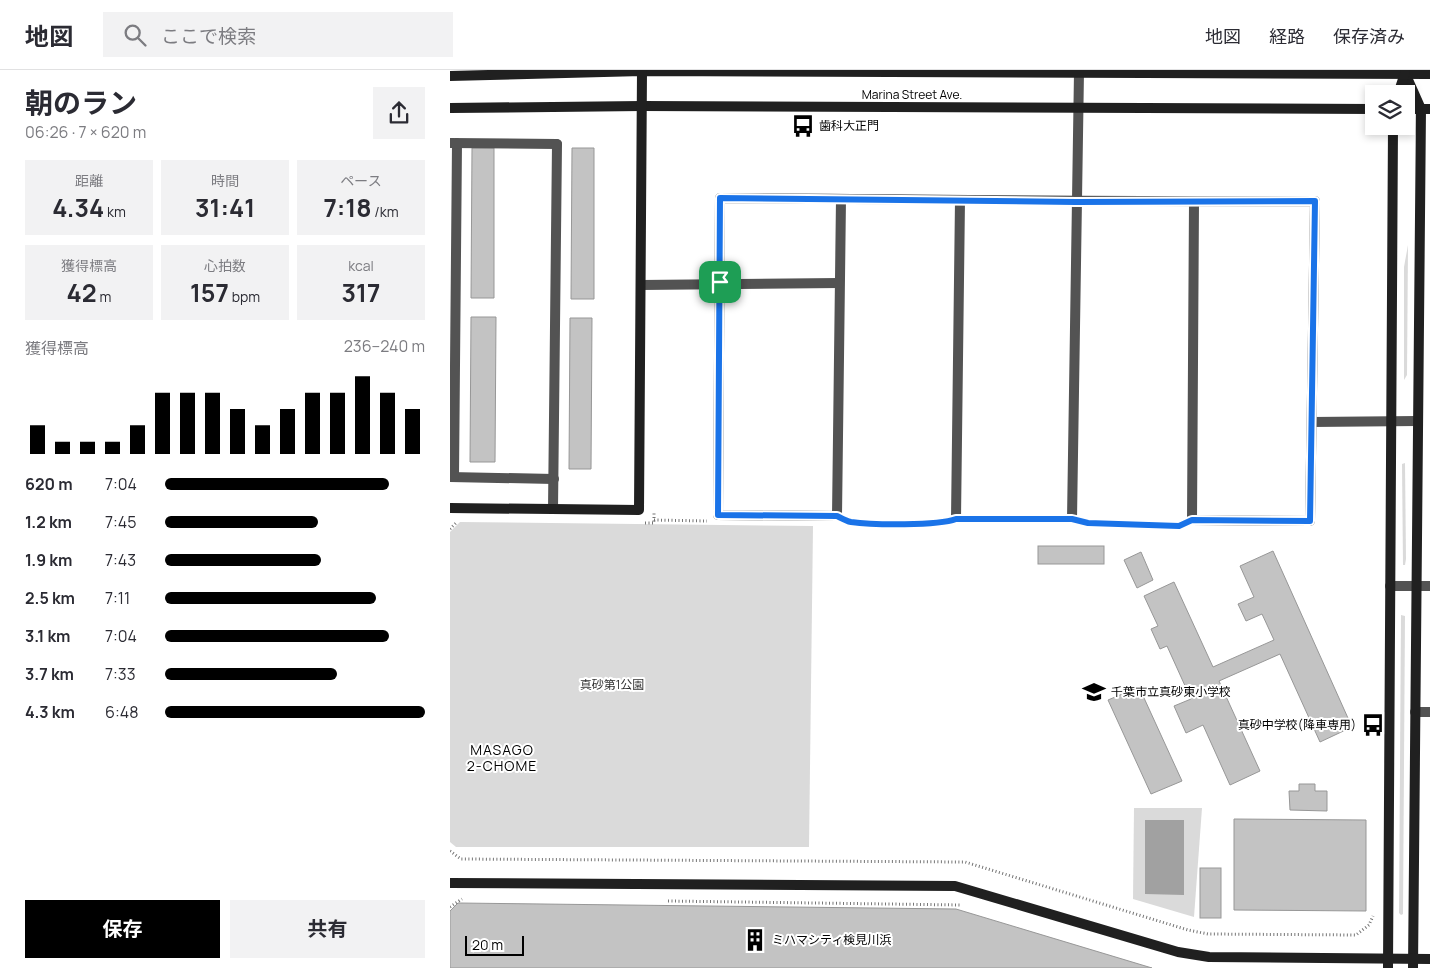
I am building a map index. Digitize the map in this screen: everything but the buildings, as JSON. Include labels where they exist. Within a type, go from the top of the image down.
[{"type":"street","name":"Marina Street Ave.","points":[[450,76],[642,71],[1430,74]]},
{"type":"street","points":[[450,508],[639,510],[642,71]]},
{"type":"street","points":[[960,200],[956,519],[1072,519],[1079,72]]},
{"type":"street","points":[[1401,85],[1405,73]]},
{"type":"street","points":[[1405,73],[1426,108]]},
{"type":"street","points":[[1413,963],[1418,421],[1426,108],[1430,102]]},
{"type":"street","name":"Marina Street Ave.","points":[[450,108],[642,106],[1365,109]]},
{"type":"street","points":[[1388,963],[1394,135]]},
{"type":"street","points":[[553,509],[554,479],[557,144],[454,143],[452,477],[554,479]]},
{"type":"street","points":[[841,199],[837,516],[718,515],[720,198],[841,199],[960,200],[1076,202],[1315,201],[1310,521],[1192,520],[1194,202]]},
{"type":"street","points":[[641,285],[720,282],[839,282]]},
{"type":"street","points":[[1312,422],[1418,421]]},
{"type":"street","points":[[1390,586],[1430,586]]},
{"type":"street","points":[[1415,712],[1430,712]]},
{"type":"street","points":[[450,883],[956,886],[1178,952],[1209,957],[1388,963],[1413,963],[1430,959]]},
{"type":"path","points":[[635,523],[654,523],[654,510]]},
{"type":"path","points":[[654,520],[707,521],[718,515]]},
{"type":"path","points":[[837,516],[849,522],[945,523],[956,519]]},
{"type":"path","points":[[1072,519],[1088,523],[1179,526],[1192,520]]},
{"type":"path","points":[[450,529],[460,521]]},
{"type":"path","points":[[450,851],[461,859],[966,862],[1188,930],[1208,934],[1356,935],[1369,925],[1374,914]]},
{"type":"path","points":[[450,907],[460,899],[466,899]]},
{"type":"path","points":[[663,901],[948,904],[966,906]]},
{"type":"green space","points":[[1408,245],[1407,375],[1404,380],[1404,267]]},
{"type":"green space","points":[[1405,463],[1406,559],[1405,565],[1403,565],[1402,464]]},
{"type":"green space","name":"真砂第1公園","points":[[460,522],[813,526],[809,847],[456,847],[450,842],[450,532]]},
{"type":"green space","points":[[1401,615],[1405,616],[1403,914],[1401,915],[1399,913]]},
{"type":"green space","points":[[1134,808],[1202,808],[1194,917],[1133,899]]},
{"type":"shaded area","points":[[1145,820],[1184,820],[1184,895],[1145,894]]},
{"type":"place","name":"歯科大正門","points":[[803,126]]},
{"type":"place","name":"千葉市立真砂東小学校","points":[[1094,692]]},
{"type":"place","name":"真砂中学校(降車専用)","points":[[1373,725]]},
{"type":"place","name":"ミハマシティ検見川浜","points":[[755,940]]},
{"type":"district","name":"MASAGO 2-CHOME","points":[[502,758]]},
{"type":"route","points":[[720,198],[1076,202],[1315,201],[1310,521],[1192,520],[1179,526],[1088,523],[1072,519],[956,519],[945,523],[849,522],[837,516],[718,515],[720,282],[720,198]]}]
